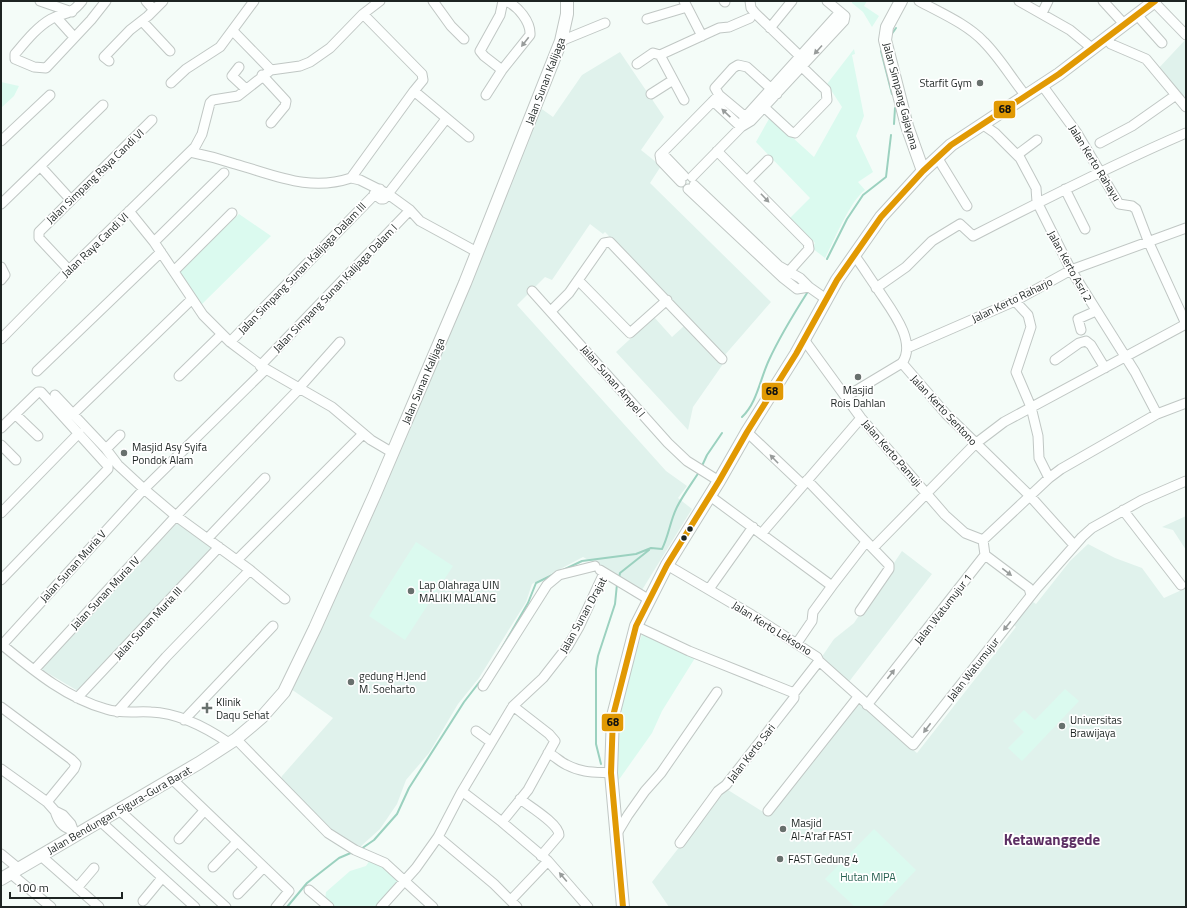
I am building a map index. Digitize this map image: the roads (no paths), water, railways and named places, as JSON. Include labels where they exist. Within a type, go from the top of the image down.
[{"type":"main road","name":"Jalan Sunan Kalijaga","points":[[232,741],[262,717],[284,692],[290,681],[393,453],[477,252],[561,41],[567,14],[567,1]]},
{"type":"main road","name":"Jalan Simpang Gajayana","points":[[901,1],[887,27],[885,40],[907,126],[923,171]]},
{"type":"main road","points":[[623,907],[608,772],[613,716],[619,685],[636,626],[648,599],[667,565],[710,496],[747,432],[805,341],[826,299],[854,255],[881,217],[937,157],[982,124],[1042,85],[1125,25],[1155,1]]},
{"type":"main road","name":"Jalan Bendungan Sigura-Gura Barat","points":[[10,874],[74,832],[100,821],[172,779],[232,741]]},
{"type":"street","points":[[40,1],[72,12]]},
{"type":"street","points":[[82,1],[72,12],[56,17],[44,24],[28,38],[15,54],[15,59],[34,67],[46,68],[91,20],[106,1]]},
{"type":"street","points":[[146,1],[154,10]]},
{"type":"street","points":[[109,61],[104,57],[130,30],[142,22],[163,1]]},
{"type":"street","points":[[171,83],[186,69],[220,47],[254,1]]},
{"type":"street","points":[[433,1],[464,39]]},
{"type":"street","points":[[441,1],[441,12]]},
{"type":"street","points":[[502,70],[480,51],[500,15],[503,1]]},
{"type":"street","points":[[486,95],[502,70],[530,35],[527,21],[515,7],[506,1]]},
{"type":"street","points":[[741,127],[716,98],[716,86],[733,68],[738,65],[747,68],[770,97],[791,132],[795,133],[825,103],[828,97],[826,90],[802,62],[751,8],[750,1]]},
{"type":"street","points":[[770,28],[792,1]]},
{"type":"street","points":[[688,182],[741,127],[751,121],[770,97],[802,62],[840,12],[827,1]]},
{"type":"street","points":[[919,1],[978,36],[1026,96]]},
{"type":"street","points":[[1019,1],[1070,30],[1093,48]]},
{"type":"street","points":[[1042,13],[1048,1]]},
{"type":"street","points":[[1103,1],[1125,25]]},
{"type":"street","points":[[1155,1],[1186,36]]},
{"type":"street","points":[[239,67],[232,76],[246,89],[271,70],[300,66],[310,62],[339,39],[377,2]]},
{"type":"street","points":[[646,19],[686,4],[702,36]]},
{"type":"street","points":[[352,178],[414,90],[423,80],[422,74],[364,14]]},
{"type":"street","points":[[1137,15],[1162,42]]},
{"type":"street","points":[[56,17],[74,37]]},
{"type":"street","points":[[637,64],[654,53],[660,55],[702,36],[750,18]]},
{"type":"street","points":[[142,22],[170,51]]},
{"type":"street","points":[[561,41],[605,23]]},
{"type":"street","points":[[233,31],[271,70]]},
{"type":"street","points":[[1106,38],[1111,44],[1146,59],[1186,107]]},
{"type":"street","points":[[660,55],[684,100]]},
{"type":"street","points":[[262,76],[286,101],[271,123]]},
{"type":"street","points":[[651,94],[672,80]]},
{"type":"street","name":"Jalan Kerto Rahayu","points":[[1042,85],[1071,123],[1119,204],[1135,208],[1149,243],[1186,324]]},
{"type":"street","name":"Jalan Raya Candi VI","points":[[1,339],[69,270],[190,152],[202,134],[210,103],[213,100],[233,98],[238,96],[246,89]]},
{"type":"street","points":[[414,90],[446,119],[469,137]]},
{"type":"street","points":[[1,141],[50,94]]},
{"type":"street","points":[[1100,143],[1132,126],[1176,96]]},
{"type":"street","points":[[716,98],[743,115],[748,114],[770,97]]},
{"type":"street","points":[[716,98],[662,153],[659,158],[688,182],[735,231],[779,266],[797,289],[809,288],[826,299]]},
{"type":"street","points":[[1,204],[103,105]]},
{"type":"street","points":[[741,127],[743,115]]},
{"type":"street","points":[[446,119],[388,194],[410,210],[420,222],[477,252]]},
{"type":"street","name":"Jalan Simpang Raya Candi VI","points":[[69,270],[39,238],[38,234],[40,230],[152,120]]},
{"type":"street","name":"Jalan Kerto Asri 2","points":[[982,124],[995,133],[1017,155],[1036,188],[1037,202],[1071,270],[1146,392],[1157,414]]},
{"type":"street","points":[[876,288],[906,267],[932,241],[960,224],[973,236],[1037,202],[1163,142],[1186,133]]},
{"type":"street","points":[[1017,155],[1037,140]]},
{"type":"street","points":[[717,151],[748,180],[808,243],[809,249],[786,275]]},
{"type":"street","points":[[190,152],[235,164],[274,177],[293,181],[326,184],[352,178],[360,180],[377,192]]},
{"type":"street","points":[[937,157],[967,206]]},
{"type":"street","points":[[748,180],[768,160]]},
{"type":"street","points":[[40,166],[71,200]]},
{"type":"street","points":[[154,242],[224,173]]},
{"type":"street","points":[[1065,189],[1086,229]]},
{"type":"street","name":"Jalan Simpang Sunan Kalijaga Dalam III","points":[[230,342],[377,192],[381,199],[384,199],[388,194]]},
{"type":"street","name":"Jalan Simpang Sunan Kalijaga Dalam I","points":[[144,489],[262,370],[410,210]]},
{"type":"street","points":[[129,211],[154,242],[158,255],[174,271],[203,315],[230,342],[262,370],[299,388],[332,407],[351,422],[362,435],[393,453]]},
{"type":"street","points":[[174,271],[232,213]]},
{"type":"street","name":"Jalan Kerto Raharjo","points":[[907,348],[1015,301],[1071,270],[1149,243],[1186,228]]},
{"type":"street","points":[[551,311],[569,293],[604,243],[610,242],[722,359]]},
{"type":"street","points":[[37,371],[158,255]]},
{"type":"street","points":[[847,396],[902,363],[905,358],[907,348],[905,337],[897,318],[854,255]]},
{"type":"street","points":[[1,267],[5,275],[1,280]]},
{"type":"street","points":[[578,280],[629,332],[632,332],[667,300]]},
{"type":"street","name":"Jalan Sunan Ampel I","points":[[532,291],[668,443],[700,469],[719,481]]},
{"type":"street","points":[[73,414],[192,300]]},
{"type":"street","points":[[1015,301],[1028,315],[1031,327],[1016,372],[1031,407],[1038,436],[1040,458],[1049,478]]},
{"type":"street","points":[[1081,330],[1078,319],[1096,311]]},
{"type":"street","points":[[797,643],[812,621],[813,612],[830,589],[869,545],[975,444],[1004,422],[1105,368],[1124,356],[1186,324]]},
{"type":"street","points":[[179,376],[222,334]]},
{"type":"street","name":"Jalan Kerto Pamuji","points":[[805,341],[847,396],[861,418],[951,522],[965,533],[983,540]]},
{"type":"street","points":[[1055,360],[1079,343],[1086,341],[1091,345],[1105,368]]},
{"type":"street","name":"Jalan Sunan Muria IV","points":[[34,670],[176,516],[299,388],[340,342]]},
{"type":"street","name":"Jalan Kerto Sentono","points":[[902,363],[946,414],[975,444],[1030,496],[1074,546]]},
{"type":"street","points":[[1,428],[40,391],[106,463],[108,469],[1,580]]},
{"type":"street","points":[[55,395],[106,449],[118,465],[144,489],[176,516],[237,560],[285,599]]},
{"type":"street","points":[[1032,591],[985,555],[983,540],[1049,478],[1076,459],[1157,414],[1186,403]]},
{"type":"street","points":[[15,414],[38,436]]},
{"type":"street","points":[[762,533],[861,418]]},
{"type":"street","points":[[747,432],[805,483],[890,567],[860,611]]},
{"type":"street","points":[[1,513],[79,433]]},
{"type":"street","points":[[106,449],[120,435]]},
{"type":"street","points":[[237,560],[362,435]]},
{"type":"street","points":[[1,445],[16,460]]},
{"type":"street","points":[[208,538],[266,478]]},
{"type":"street","name":"Jalan Watumujur","points":[[867,704],[912,745],[914,745],[1032,591],[1092,528],[1142,500],[1186,481]]},
{"type":"street","name":"Jalan Sunan Muria V","points":[[2,644],[144,489]]},
{"type":"street","points":[[710,496],[762,533],[830,589]]},
{"type":"street","points":[[1123,510],[1180,585]]},
{"type":"street","points":[[709,588],[753,527]]},
{"type":"street","name":"Jalan Sunan Muria III","points":[[77,698],[219,547]]},
{"type":"street","name":"Jalan Watumujur 1","points":[[867,704],[985,555]]},
{"type":"street","points":[[483,686],[547,585],[559,575],[594,565],[607,575]]},
{"type":"street","name":"Jalan Kerto Leksono","points":[[667,565],[709,588],[797,643],[817,657],[819,661],[867,704]]},
{"type":"street","points":[[117,712],[166,657],[250,570]]},
{"type":"street","name":"Jalan Sunan Drajat","points":[[381,907],[416,868],[438,837],[491,742],[514,706],[543,678],[568,646],[607,575],[630,590],[648,599]]},
{"type":"street","points":[[184,720],[273,626]]},
{"type":"street","points":[[636,626],[689,651],[794,693]]},
{"type":"street","points":[[2,644],[34,670],[77,698],[107,710],[117,712],[160,713],[184,720],[232,741],[328,833],[355,850],[386,863],[433,907]]},
{"type":"street","name":"Jalan Kerto Sari","points":[[680,843],[718,791],[726,786],[794,698],[794,693],[819,661]]},
{"type":"street","points":[[615,826],[632,809],[661,773],[717,692]]},
{"type":"street","points":[[768,811],[858,696]]},
{"type":"street","points":[[502,822],[532,782],[555,741],[514,706]]},
{"type":"street","points":[[1,707],[76,764],[74,770],[47,802]]},
{"type":"street","points":[[476,731],[491,742]]},
{"type":"street","points":[[548,753],[566,765],[580,770],[595,773],[608,772]]},
{"type":"street","points":[[1,769],[47,802],[55,811],[63,815],[74,832]]},
{"type":"street","points":[[172,779],[289,892],[276,907]]},
{"type":"street","points":[[462,792],[502,822],[544,858],[587,907]]},
{"type":"street","points":[[438,837],[514,904],[559,834],[559,831],[553,824],[520,799]]},
{"type":"street","points":[[119,810],[226,907]]},
{"type":"street","points":[[179,839],[204,811]]},
{"type":"street","points":[[100,821],[195,907]]},
{"type":"street","points":[[213,868],[237,842]]},
{"type":"street","points":[[1,854],[10,874],[51,907]]},
{"type":"street","points":[[40,855],[99,907]]},
{"type":"street","points":[[238,894],[264,867]]},
{"type":"street","points":[[77,888],[94,868]]},
{"type":"street","points":[[143,901],[162,878]]},
{"type":"street","points":[[309,890],[328,907]]},
{"type":"waterway","points":[[891,35],[896,28]]},
{"type":"waterway","points":[[881,51],[892,94]]},
{"type":"waterway","points":[[894,124],[895,108]]},
{"type":"waterway","points":[[827,259],[847,219],[863,195],[886,177],[891,135]]},
{"type":"waterway","points":[[742,417],[755,398],[766,367],[778,342],[807,293]]},
{"type":"waterway","points":[[701,468],[707,455],[722,433]]},
{"type":"waterway","points":[[563,570],[582,561],[636,554],[651,548],[662,549],[677,507],[699,472]]},
{"type":"waterway","points":[[619,578],[620,573],[649,550]]},
{"type":"waterway","points":[[499,653],[528,603],[536,583],[554,574]]},
{"type":"waterway","points":[[601,764],[596,744],[596,669],[598,656],[615,604],[617,584]]},
{"type":"waterway","points":[[361,849],[374,840],[397,814],[409,788],[464,702],[481,680]]},
{"type":"waterway","points":[[287,907],[307,883],[339,858],[353,852]]},
{"type":"place","name":"Starfit Gym","points":[[980,83]]},
{"type":"place","name":"Masjid Rois Dahlan","points":[[858,377]]},
{"type":"place","name":"Masjid Asy Syifa Pondok Alam","points":[[124,453]]},
{"type":"place","name":"Lap Olahraga UIN MALIKI MALANG","points":[[411,591]]},
{"type":"place","name":"gedung H.Jend M. Soeharto","points":[[351,682]]},
{"type":"place","name":"Klinik Daqu Sehat","points":[[207,708]]},
{"type":"place","name":"Universitas Brawijaya","points":[[1062,726]]},
{"type":"place","name":"Masjid Al-A'raf FAST","points":[[783,829]]},
{"type":"place","name":"FAST Gedung 4","points":[[780,859]]},
{"type":"district","name":"Ketawanggede","points":[[1052,839]]},
{"type":"park label","name":"Hutan MIPA","points":[[868,877]]}]
